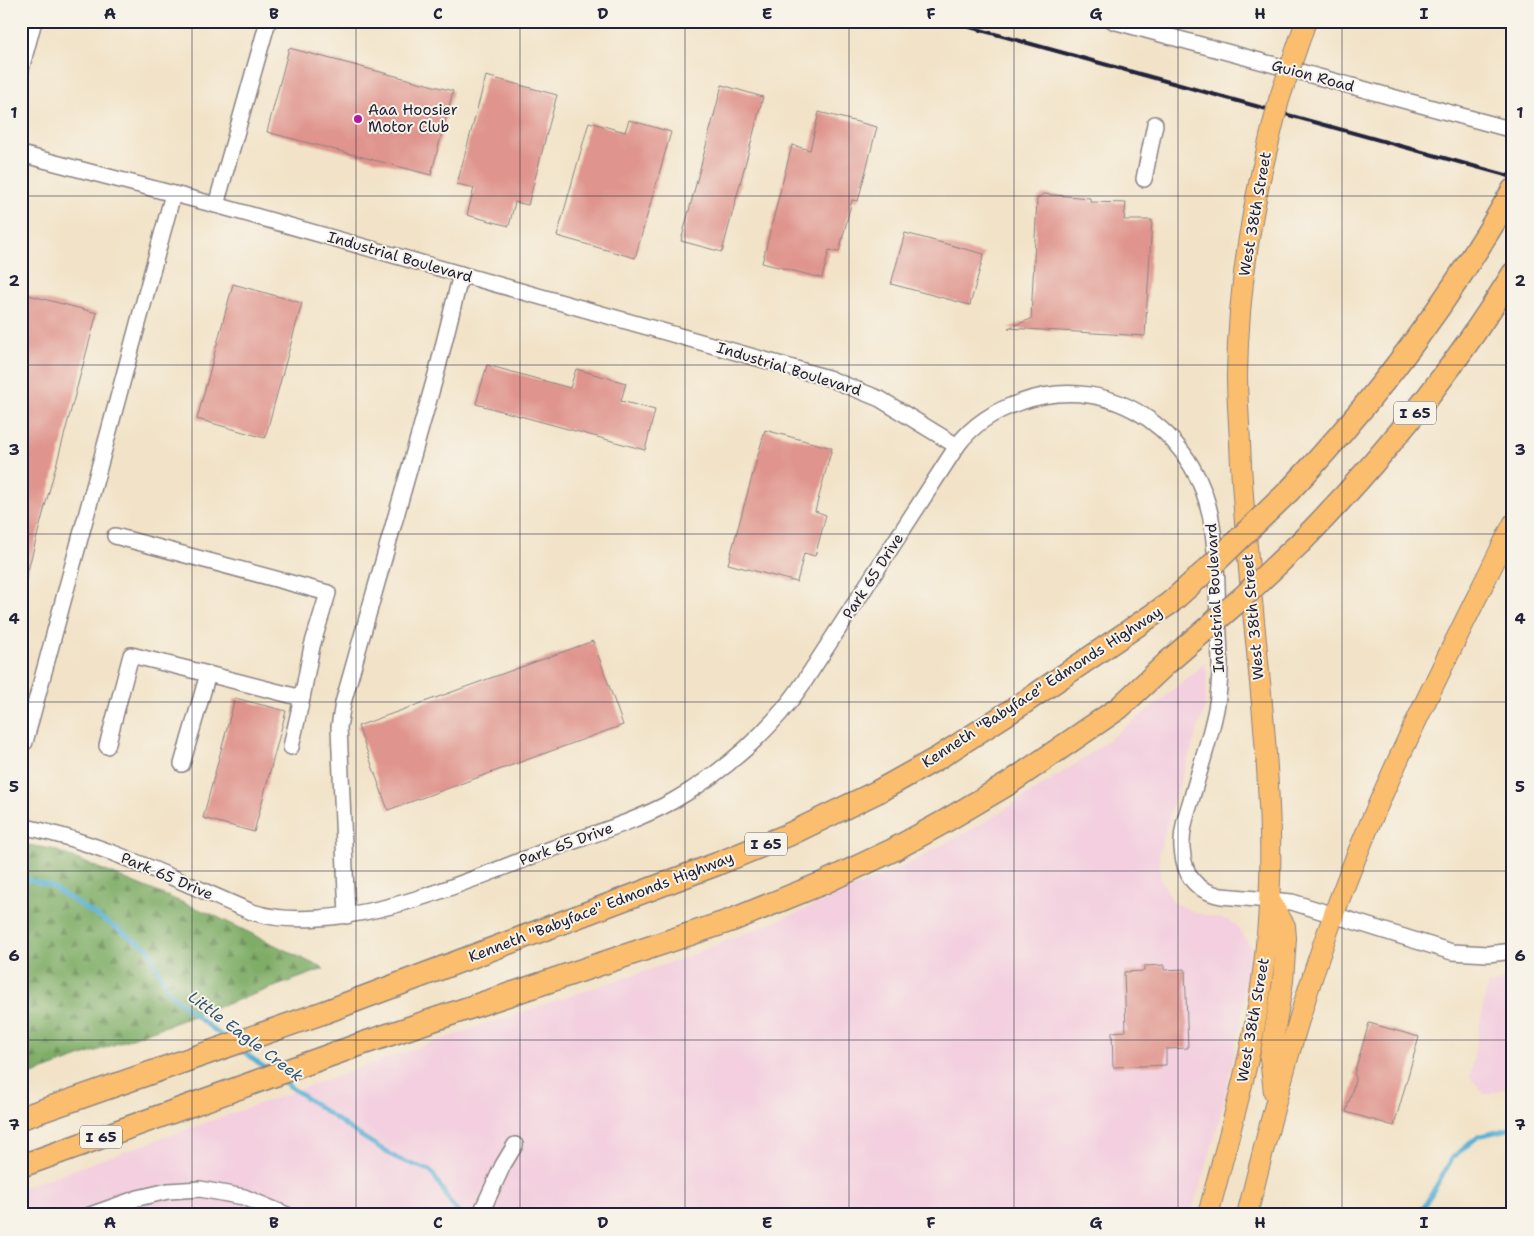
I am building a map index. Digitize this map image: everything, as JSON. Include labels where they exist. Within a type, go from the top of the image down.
[{"type":"highway","name":"Kenneth \"Babyface\" Edmonds Highway","points":[[21,1118],[325,1012],[717,864],[827,818],[938,758],[1025,702],[1170,603],[1289,492],[1337,440],[1426,327],[1487,234],[1513,190]]},
{"type":"highway","name":"I 65","points":[[21,1166],[364,1043],[732,920],[868,862],[942,824],[1038,765],[1119,708],[1168,662],[1243,598],[1302,541],[1353,486],[1418,410],[1513,274]]},
{"type":"main road","name":"West 38th Street","points":[[1208,1215],[1251,1045],[1262,981],[1269,899],[1270,834],[1266,756],[1242,493],[1237,378],[1238,335],[1251,219],[1284,86],[1306,21]]},
{"type":"main road","points":[[1247,1214],[1296,1030],[1333,915],[1372,818],[1422,709],[1513,524]]},
{"type":"main road","points":[[1269,899],[1285,926],[1286,938],[1283,981],[1270,1058],[1275,1104]]},
{"type":"street","points":[[21,69],[34,21]]},
{"type":"street","points":[[216,205],[268,21]]},
{"type":"street","name":"Guion Road","points":[[1113,21],[1149,26],[1513,130]]},
{"type":"street","points":[[1144,179],[1155,124]]},
{"type":"street","name":"Industrial Boulevard","points":[[21,154],[216,205],[842,382],[892,406],[957,446],[982,422],[1006,407],[1048,395],[1068,393],[1103,398],[1136,411],[1160,427],[1176,442],[1189,460],[1206,493],[1212,523],[1217,570],[1220,671],[1213,722],[1183,830],[1184,859],[1189,876],[1201,889],[1210,894],[1292,902],[1452,952],[1488,954],[1513,951]]},
{"type":"street","points":[[21,743],[25,742],[173,194]]},
{"type":"street","points":[[347,916],[339,727],[343,703],[437,371],[461,274]]},
{"type":"street","name":"Park 65 Drive","points":[[21,826],[90,844],[257,914],[293,920],[347,916],[384,909],[634,818],[673,801],[731,762],[777,717],[796,694],[957,446]]},
{"type":"street","points":[[115,536],[328,593],[312,646],[291,747]]},
{"type":"street","points":[[107,746],[131,655],[302,698]]},
{"type":"street","points":[[182,764],[208,674]]},
{"type":"street","points":[[480,1215],[503,1165],[515,1145]]},
{"type":"street","points":[[90,1215],[128,1209],[168,1191],[200,1189],[244,1197],[286,1215]]},
{"type":"shaded area","points":[[1205,663],[1207,674],[1204,711],[1173,803],[1159,854],[1161,879],[1173,902],[1196,913],[1228,920],[1237,926],[1251,947],[1241,1021],[1218,1126],[1191,1215],[21,1215],[21,1188],[468,1030],[678,960],[799,912],[904,866],[985,822],[1077,763],[1160,701]]},
{"type":"shaded area","points":[[1513,976],[1513,1085],[1485,1095],[1470,1077],[1487,986]]},
{"type":"green space","points":[[21,844],[52,849],[213,915],[324,969],[21,1078]]},
{"type":"building","name":"Aaa Hoosier Motor Club","points":[[289,48],[453,91],[431,175],[267,132]]},
{"type":"building","points":[[486,76],[557,95],[528,205],[515,202],[509,226],[467,215],[474,188],[457,184]]},
{"type":"building","points":[[722,85],[763,97],[722,252],[681,241]]},
{"type":"building","points":[[819,112],[877,127],[858,201],[852,200],[839,252],[829,250],[822,278],[762,263],[792,145],[810,150]]},
{"type":"building","points":[[629,120],[671,132],[635,258],[557,236],[589,122],[625,132]]},
{"type":"building","points":[[1043,194],[1090,198],[1090,202],[1126,203],[1124,220],[1152,220],[1145,336],[1008,328],[1031,319],[1037,199]]},
{"type":"building","points":[[905,233],[984,254],[970,305],[891,284]]},
{"type":"building","points":[[233,284],[302,303],[265,438],[197,419]]},
{"type":"building","points":[[21,293],[97,313],[25,581],[21,580]]},
{"type":"building","points":[[487,365],[570,388],[576,369],[626,383],[621,401],[655,410],[645,450],[476,404]]},
{"type":"building","points":[[765,430],[832,448],[815,511],[826,515],[815,556],[804,553],[797,582],[728,564]]},
{"type":"building","points":[[593,641],[623,725],[388,810],[358,726]]},
{"type":"building","points":[[235,698],[286,711],[254,832],[203,818]]},
{"type":"building","points":[[1164,965],[1164,970],[1185,969],[1188,1048],[1166,1049],[1166,1065],[1113,1067],[1112,1032],[1126,1031],[1124,972],[1144,971],[1144,966]]},
{"type":"building","points":[[1369,1023],[1419,1037],[1394,1126],[1346,1112],[1356,1077],[1354,1074]]},
{"type":"waterway","name":"Little Eagle Creek","points":[[21,878],[49,885],[149,949],[169,993],[226,1039]]},
{"type":"waterway","name":"Little Eagle Creek","points":[[240,1049],[268,1070]]},
{"type":"waterway","name":"Little Eagle Creek","points":[[282,1081],[356,1133],[398,1159],[431,1171],[460,1215]]},
{"type":"waterway","name":"Little Eagle Creek","points":[[1411,1215],[1425,1205],[1453,1157],[1479,1136],[1513,1128]]},
{"type":"railway","points":[[948,21],[1513,177]]},
{"type":"place","name":"Aaa Hoosier Motor Club","points":[[358,119]]}]
